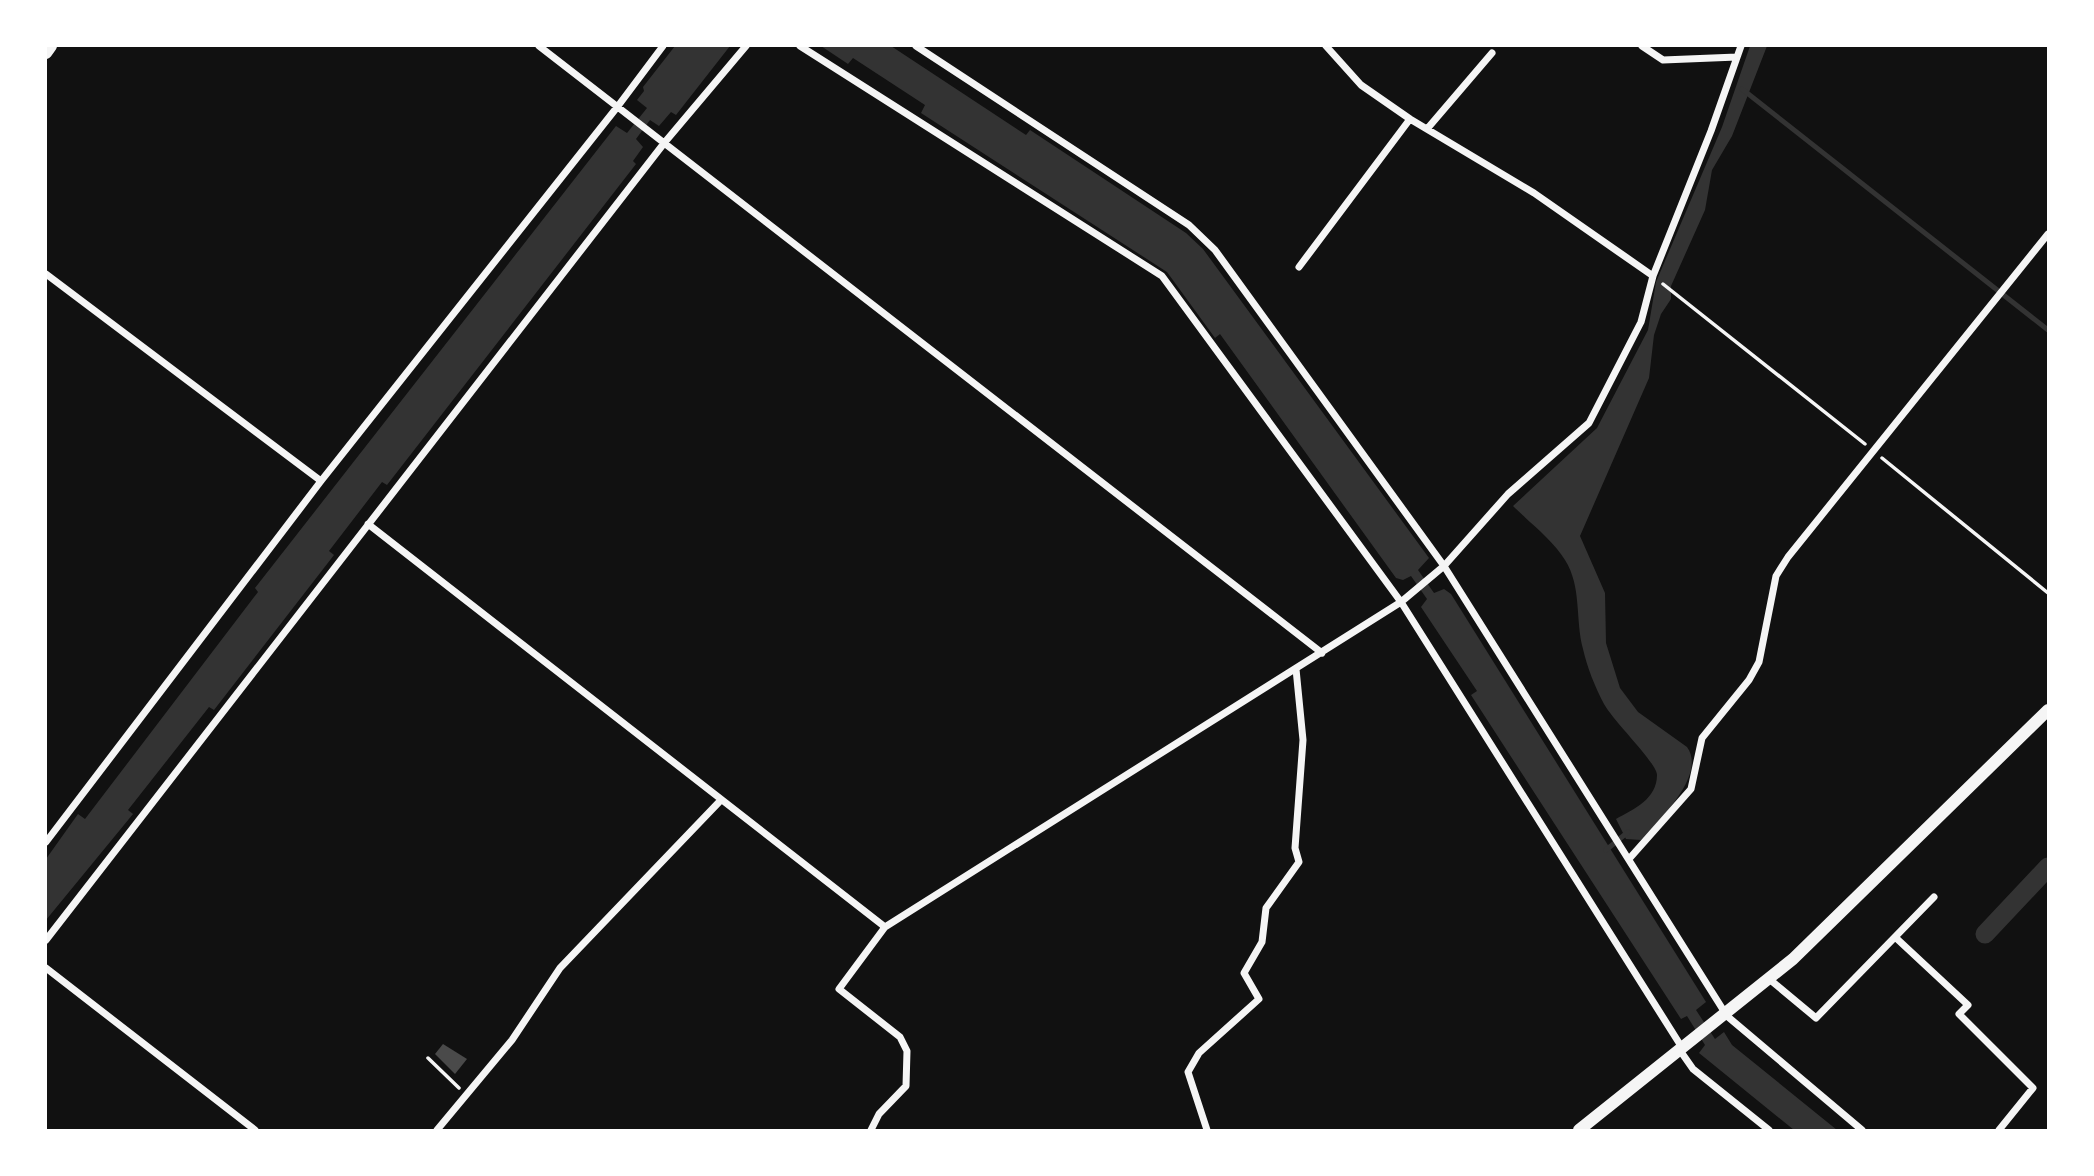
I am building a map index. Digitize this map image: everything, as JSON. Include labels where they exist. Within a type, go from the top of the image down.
[{"type":"street","points":[[46,53],[51,46]]},
{"type":"street","points":[[539,46],[1322,653]]},
{"type":"street","points":[[46,842],[321,481],[663,46]]},
{"type":"street","points":[[46,940],[665,142],[746,46]]},
{"type":"street","points":[[800,46],[1162,276],[1401,602],[1693,1069],[1769,1130]]},
{"type":"street","points":[[916,46],[1189,225],[1215,250],[1444,566],[1629,859],[1722,1014],[1862,1130]]},
{"type":"street","points":[[1326,46],[1361,85],[1410,119],[1534,193],[1653,276]]},
{"type":"street","points":[[1642,46],[1663,60],[1737,57]]},
{"type":"street","points":[[871,1130],[879,1114],[906,1086],[907,1051],[900,1037],[839,989],[885,927],[1401,602],[1444,566],[1508,494],[1589,423],[1641,322],[1653,276],[1741,46]]},
{"type":"street","points":[[1427,129],[1492,53]]},
{"type":"street","points":[[1299,267],[1410,119]]},
{"type":"street","points":[[1629,859],[1691,789],[1703,738],[1749,680],[1759,662],[1776,576],[1873,451],[2049,234]]},
{"type":"street","points":[[46,274],[321,481]]},
{"type":"street","points":[[368,524],[885,927]]},
{"type":"street","points":[[1207,1130],[1188,1072],[1199,1053],[1259,999],[1244,974],[1262,942],[1266,908],[1300,862],[1295,849],[1303,740],[1296,669]]},
{"type":"street","points":[[1579,1130],[1768,978],[1839,916],[2049,710]]},
{"type":"street","points":[[437,1130],[512,1040],[560,968],[722,800]]},
{"type":"street","points":[[1768,978],[1816,1018],[1934,897]]},
{"type":"street","points":[[1895,937],[1968,1005],[1959,1014],[2034,1088],[1999,1130]]},
{"type":"street","points":[[46,968],[255,1130]]},
{"type":"path","points":[[1653,276],[2049,593]]},
{"type":"path","points":[[428,1058],[465,1095]]},
{"type":"shaded area","points":[[675,46],[730,46],[676,115],[671,112],[659,126],[650,120],[636,139],[643,147],[633,161],[636,164],[387,485],[382,482],[329,551],[334,555],[214,710],[209,707],[128,810],[133,814],[46,920],[46,859],[78,814],[85,819],[258,592],[255,588],[616,126],[627,133],[647,108],[637,100],[644,91],[643,87]]},
{"type":"shaded area","points":[[821,46],[891,46],[1026,135],[1030,130],[1186,233],[1203,249],[1429,558],[1418,570],[1434,593],[1444,589],[1451,594],[1706,1002],[1696,1010],[1715,1039],[1724,1032],[1732,1045],[1837,1130],[1794,1130],[1699,1053],[1705,1045],[1687,1016],[1681,1019],[1471,695],[1477,691],[1421,607],[1427,599],[1411,576],[1403,580],[1396,578],[1220,334],[1215,338],[1167,272],[921,113],[925,105],[853,58],[848,64]]},
{"type":"shaded area","points":[[1750,46],[1767,46],[1732,136],[1712,170],[1705,210],[1671,286],[1671,299],[1661,314],[1654,335],[1649,378],[1580,536],[1605,593],[1606,643],[1620,688],[1638,712],[1687,747],[1692,758],[1686,783],[1669,809],[1641,840],[1626,839],[1616,819],[1649,797],[1656,783],[1655,769],[1609,712],[1594,684],[1581,638],[1574,581],[1565,560],[1548,539],[1513,506],[1597,428],[1648,330],[1656,282],[1722,127]]},
{"type":"building","points":[[443,1044],[467,1059],[455,1074],[435,1054]]},
{"type":"waterway","points":[[1742,89],[2048,330]]},
{"type":"waterway","points":[[1606,850],[1628,832]]},
{"type":"waterway","points":[[1985,934],[2048,867]]}]
